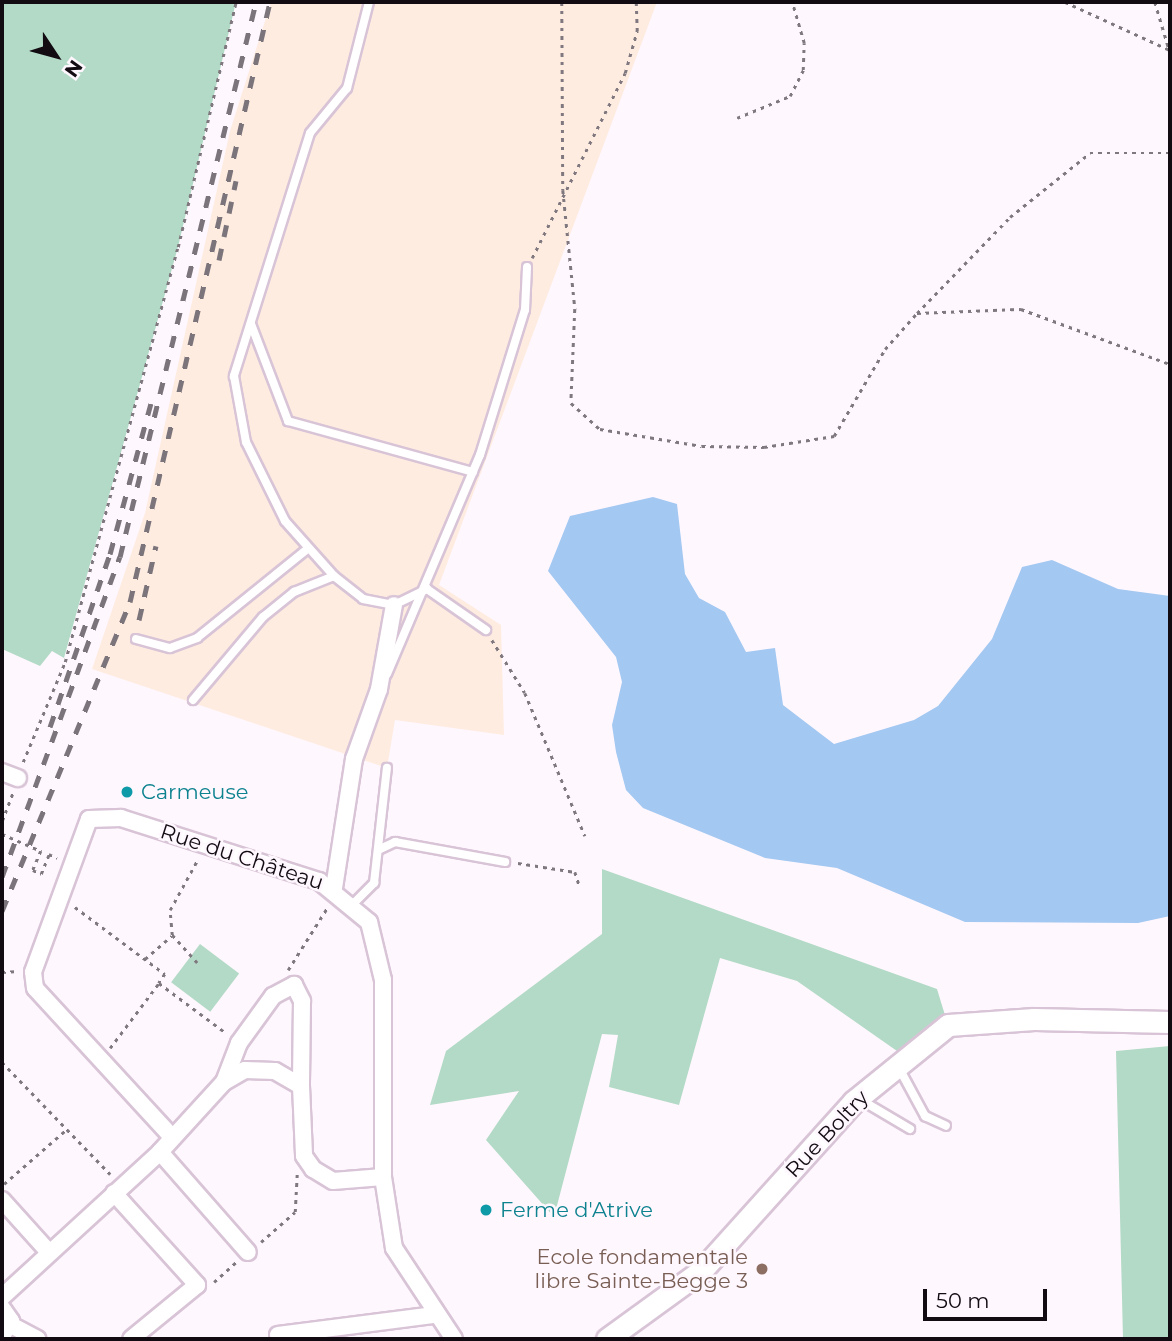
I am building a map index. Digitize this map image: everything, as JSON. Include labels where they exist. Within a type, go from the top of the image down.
[{"type":"street","points":[[334,888],[354,759],[379,689],[394,605]]},
{"type":"street","points":[[2,772],[18,778]]},
{"type":"street","name":"Rue du Château","points":[[172,1137],[35,988],[33,972],[89,819],[121,818],[207,844],[334,888],[369,922],[383,980],[383,1177],[394,1248],[435,1315],[454,1339]]},
{"type":"street","points":[[224,1082],[239,1043],[283,986],[295,985],[302,1001],[304,1156],[333,1181],[383,1177]]},
{"type":"street","name":"Rue Boltry","points":[[607,1339],[701,1271],[858,1098],[948,1025],[1034,1019],[1170,1022]]},
{"type":"street","points":[[2,1297],[48,1251],[160,1152],[224,1082],[246,1070],[275,1071],[301,1086]]},
{"type":"street","points":[[160,1152],[248,1252]]},
{"type":"street","points":[[118,1190],[197,1285],[131,1339]]},
{"type":"street","points":[[2,1200],[48,1251]]},
{"type":"street","points":[[2,1308],[6,1331],[37,1339]]},
{"type":"street","points":[[278,1335],[435,1315]]},
{"type":"lane","points":[[369,2],[347,88],[310,133],[234,376],[246,442],[306,550],[363,599],[394,605],[426,589]]},
{"type":"lane","points":[[379,689],[426,589],[473,472],[525,310],[527,267]]},
{"type":"lane","points":[[251,324],[288,421],[473,472]]},
{"type":"lane","points":[[135,639],[170,648],[197,638],[306,550]]},
{"type":"lane","points":[[193,700],[263,617],[294,592],[334,576]]},
{"type":"lane","points":[[426,589],[486,630]]},
{"type":"lane","points":[[351,906],[374,883],[380,849],[387,768]]},
{"type":"lane","points":[[380,849],[395,842],[505,862]]},
{"type":"lane","points":[[898,1066],[925,1116],[946,1126]]},
{"type":"lane","points":[[858,1098],[909,1129]]},
{"type":"path","points":[[18,778],[46,699],[65,662],[171,274],[236,2]]},
{"type":"path","points":[[562,2],[563,190],[575,309],[571,403],[600,429],[702,446],[764,447],[834,436],[885,349],[1010,217],[1090,153],[1170,153]]},
{"type":"path","points":[[527,267],[563,190],[625,73],[637,31],[636,2]]},
{"type":"path","points":[[737,118],[789,96],[803,70],[804,43],[792,2]]},
{"type":"path","points":[[1065,2],[1170,50]]},
{"type":"path","points":[[1155,2],[1170,50]]},
{"type":"path","points":[[917,313],[1021,309],[1170,364]]},
{"type":"path","points":[[486,630],[525,693],[585,836]]},
{"type":"path","points":[[2,821],[11,798]]},
{"type":"path","points":[[2,834],[41,851],[33,870],[41,874],[49,855]]},
{"type":"path","points":[[197,963],[172,935],[170,910],[207,844]]},
{"type":"path","points":[[505,862],[566,869],[580,887]]},
{"type":"path","points":[[283,986],[334,888]]},
{"type":"path","points":[[61,897],[165,974],[101,1060]]},
{"type":"path","points":[[145,959],[172,935]]},
{"type":"path","points":[[159,983],[239,1043]]},
{"type":"path","points":[[2,1062],[67,1129],[118,1190]]},
{"type":"path","points":[[2,1186],[67,1129]]},
{"type":"path","points":[[197,1285],[215,1282],[295,1212],[297,1165],[304,1156]]},
{"type":"shaded area","points":[[271,2],[657,2],[439,585],[501,625],[504,735],[395,720],[387,768],[92,669],[145,513],[230,131]]},
{"type":"green space","points":[[2,2],[236,2],[178,247],[64,658],[52,651],[40,666],[2,649]]},
{"type":"green space","points":[[602,869],[937,989],[948,1025],[907,1058],[797,981],[720,958],[679,1105],[609,1087],[618,1035],[602,1034],[554,1217],[486,1140],[519,1091],[430,1105],[446,1051],[602,934]]},
{"type":"green space","points":[[200,944],[239,973],[210,1012],[171,982]]},
{"type":"green space","points":[[1170,1046],[1170,1339],[1123,1339],[1116,1051]]},
{"type":"water","points":[[653,497],[677,504],[685,574],[699,598],[725,612],[746,652],[775,648],[783,705],[834,744],[914,720],[938,706],[992,639],[1022,567],[1052,560],[1118,589],[1170,596],[1170,916],[1138,923],[965,922],[837,868],[765,858],[643,808],[626,790],[616,752],[612,725],[622,682],[616,657],[548,571],[570,516]]},
{"type":"railway","points":[[2,877],[120,557],[256,2]]},
{"type":"railway","points":[[2,911],[130,602],[270,2]]},
{"type":"railway","points":[[219,260],[236,181]]},
{"type":"railway","points":[[50,727],[110,554],[151,403]]},
{"type":"railway","points":[[139,620],[156,546]]},
{"type":"place","name":"Carmeuse","points":[[127,792]]},
{"type":"place","name":"Ferme d'Atrive","points":[[486,1210]]},
{"type":"place","name":"Ecole fondamentale libre Sainte-Begge 3","points":[[762,1269]]}]
